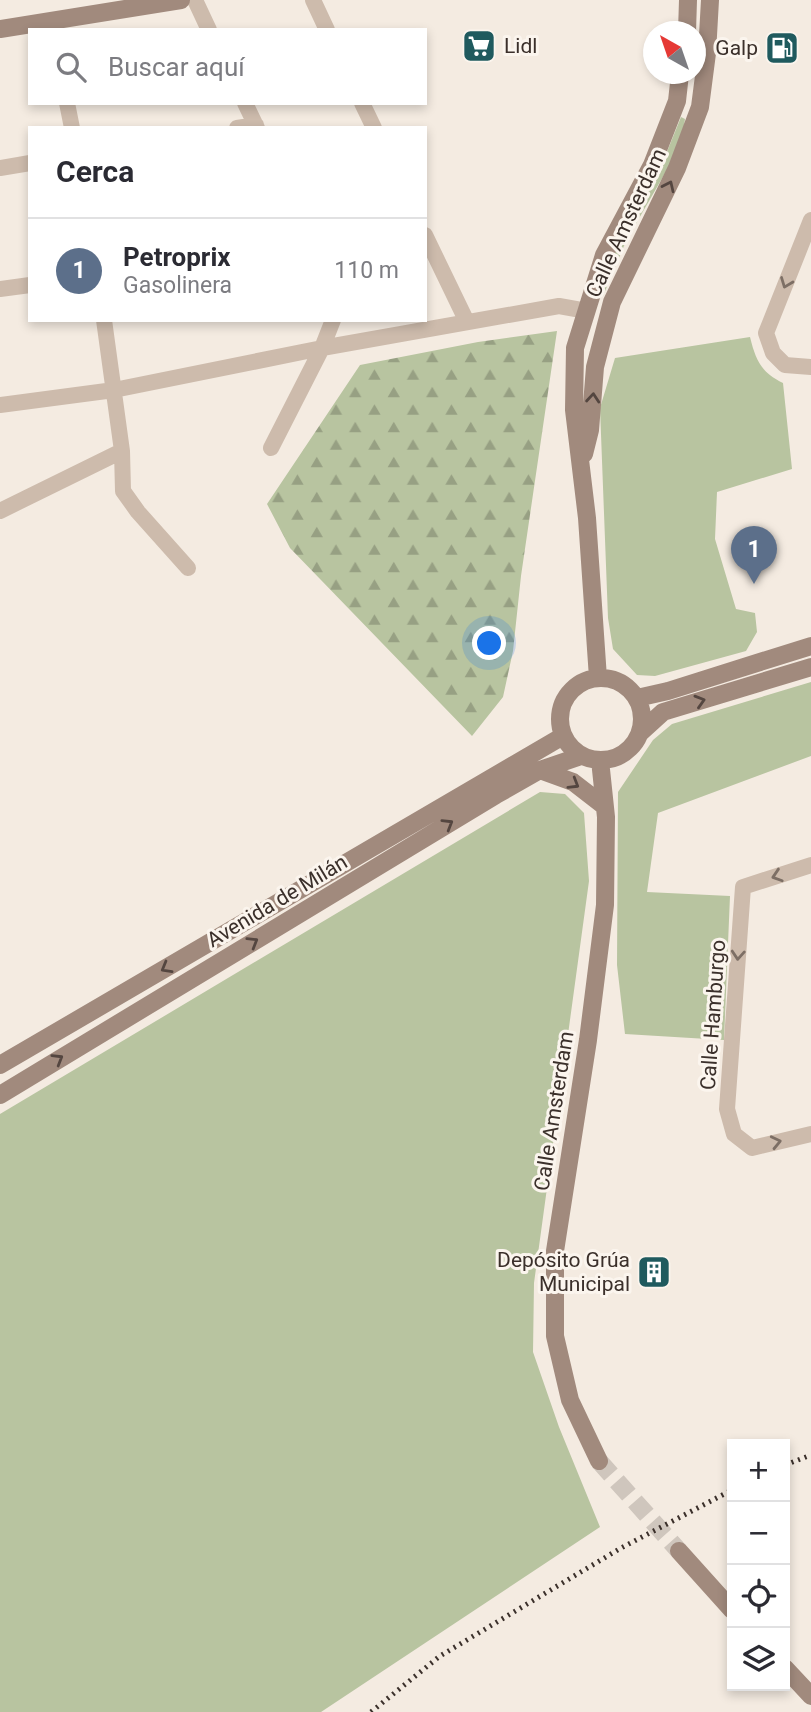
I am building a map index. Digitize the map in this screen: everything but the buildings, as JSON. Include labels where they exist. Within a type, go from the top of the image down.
[{"type":"street","points":[[0,29],[52,25],[181,0]]},
{"type":"street","points":[[195,0],[208,28]]},
{"type":"street","points":[[313,0],[326,28]]},
{"type":"street","points":[[687,21],[688,0]]},
{"type":"street","name":"Calle Amsterdam","points":[[581,465],[590,430],[595,367],[612,302],[677,168],[700,107],[710,0]]},
{"type":"street","name":"Calle Amsterdam","points":[[598,678],[587,518],[574,410],[575,348],[604,255],[652,165],[677,101],[680,84]]},
{"type":"street","points":[[67,105],[72,126]]},
{"type":"street","points":[[246,105],[257,126]]},
{"type":"street","points":[[363,105],[373,126]]},
{"type":"street","points":[[0,168],[28,163]]},
{"type":"street","points":[[811,219],[766,334],[774,353],[785,365],[811,367]]},
{"type":"street","points":[[427,239],[467,322]]},
{"type":"street","points":[[0,289],[28,285]]},
{"type":"street","points":[[0,405],[114,390],[322,348],[559,306],[587,312]]},
{"type":"street","points":[[103,322],[122,451],[122,491],[188,568]]},
{"type":"street","points":[[271,448],[322,348],[332,322]]},
{"type":"street","points":[[0,511],[122,451]]},
{"type":"street","points":[[637,698],[668,691],[811,646]]},
{"type":"street","points":[[641,732],[643,716],[637,698],[632,690],[617,680],[598,678],[585,681],[568,694],[562,705],[560,717],[563,736],[573,749],[582,756],[600,760],[614,758],[628,751],[641,732],[663,712],[811,667]]},
{"type":"street","name":"Avenida de Milán","points":[[0,1065],[563,736]]},
{"type":"street","name":"Avenida de Milán","points":[[0,1095],[472,809],[540,770],[582,756]]},
{"type":"street","name":"Calle Amsterdam","points":[[599,1461],[570,1400],[555,1336],[555,1251],[588,1040],[605,905],[604,806],[600,760]]},
{"type":"street","points":[[540,770],[573,782],[604,806]]},
{"type":"street","name":"Calle Hamburgo","points":[[811,865],[743,887],[727,1109],[734,1134],[752,1148],[811,1134]]},
{"type":"street","points":[[679,1551],[727,1604]]},
{"type":"street","points":[[790,1673],[811,1696]]},
{"type":"green space","points":[[681,117],[685,119],[684,126],[668,168],[626,241],[603,296],[598,294],[606,269],[660,169]]},
{"type":"green space","points":[[557,331],[521,576],[513,651],[503,697],[472,736],[290,548],[267,504],[360,365],[478,342]]},
{"type":"green space","points":[[750,337],[760,365],[769,375],[783,383],[792,469],[717,492],[715,539],[736,609],[755,613],[757,632],[746,651],[655,676],[637,675],[613,649],[608,618],[600,408],[615,358]]},
{"type":"green space","points":[[811,682],[811,756],[658,813],[647,892],[730,896],[724,1040],[625,1034],[617,965],[618,792],[653,740],[672,724]]},
{"type":"green space","points":[[540,792],[565,794],[584,813],[589,881],[534,1283],[533,1352],[559,1427],[600,1527],[321,1712],[0,1712],[0,1114]]},
{"type":"tunnel","points":[[599,1461],[679,1551]]},
{"type":"railway","points":[[790,1463],[811,1455]]},
{"type":"railway","points":[[371,1712],[440,1656],[621,1548],[727,1493]]},
{"type":"place","name":"Lidl","points":[[479,46]]},
{"type":"place","name":"Galp","points":[[782,48]]},
{"type":"place","name":"Petroprix","points":[[754,584]]},
{"type":"place","name":"Depósito Grúa Municipal","points":[[654,1272]]}]
